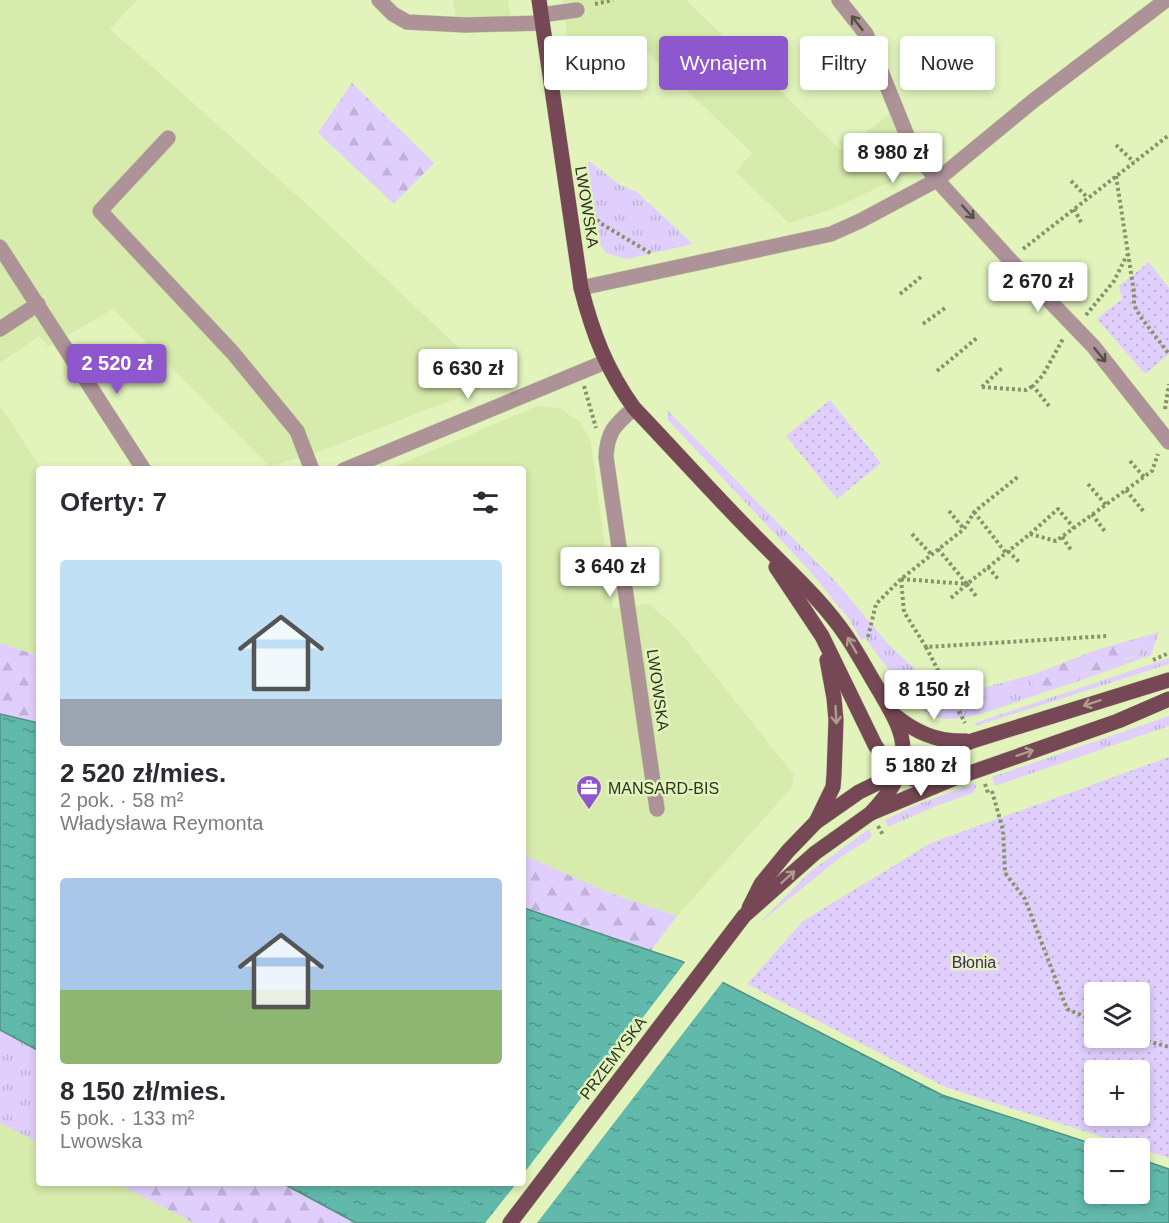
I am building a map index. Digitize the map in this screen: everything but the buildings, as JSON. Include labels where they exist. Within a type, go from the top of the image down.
[{"type":"main road","name":"LWOWSKA","points":[[540,13],[581,288],[590,322],[605,362],[618,386],[634,408],[803,584],[846,636],[893,714],[903,749],[898,773],[888,795],[871,813]]},
{"type":"main road","name":"LWOWSKA","points":[[758,539],[822,636],[885,762],[898,773]]},
{"type":"main road","name":"LWOWSKA","points":[[816,822],[833,787],[836,743],[834,698],[822,636]]},
{"type":"main road","name":"PRZEMYSKA","points":[[744,916],[761,884],[788,851],[816,822],[859,792],[972,741],[1169,680]]},
{"type":"main road","name":"PRZEMYSKA","points":[[510,1223],[744,916],[815,853],[871,813],[950,780],[1118,721],[1169,699]]},
{"type":"main road","name":"LWOWSKA","points":[[893,714],[929,737],[972,741]]},
{"type":"main road","points":[[898,773],[922,781],[950,780]]},
{"type":"street","points":[[379,0],[393,14],[407,22],[465,25],[540,13],[577,10]]},
{"type":"street","points":[[839,0],[866,34],[912,148],[1010,260],[1093,346],[1164,446]]},
{"type":"street","points":[[581,288],[831,234],[860,221],[933,174],[1033,102],[1166,0]]},
{"type":"street","points":[[168,138],[100,211],[233,353],[297,431],[310,466]]},
{"type":"street","points":[[0,247],[141,466]]},
{"type":"street","points":[[0,328],[38,304]]},
{"type":"street","points":[[354,466],[605,362]]},
{"type":"street","name":"LWOWSKA","points":[[634,408],[611,431],[607,442],[606,457],[657,809]]},
{"type":"path","points":[[595,4],[613,0]]},
{"type":"path","points":[[1010,260],[1169,135]]},
{"type":"path","points":[[1116,145],[1134,162]]},
{"type":"path","points":[[1116,176],[1134,305],[1169,354]]},
{"type":"path","points":[[1071,181],[1088,198]]},
{"type":"path","points":[[1074,209],[1082,224]]},
{"type":"path","points":[[590,210],[600,223],[656,257]]},
{"type":"path","points":[[1079,322],[1114,281],[1128,254]]},
{"type":"path","points":[[900,294],[921,277]]},
{"type":"path","points":[[923,324],[945,308]]},
{"type":"path","points":[[1002,368],[982,387],[1026,390],[1033,386],[1043,375],[1070,329]]},
{"type":"path","points":[[937,371],[978,337]]},
{"type":"path","points":[[1165,418],[1169,384]]},
{"type":"path","points":[[584,386],[596,429]]},
{"type":"path","points":[[1033,386],[1049,406]]},
{"type":"path","points":[[1030,534],[1056,541],[1152,471],[1164,446]]},
{"type":"path","points":[[1131,461],[1144,477]]},
{"type":"path","points":[[867,644],[876,604],[901,579],[964,529],[974,512],[1019,476]]},
{"type":"path","points":[[1088,484],[1106,505]]},
{"type":"path","points":[[1126,490],[1144,512]]},
{"type":"path","points":[[951,598],[1058,509],[1074,528]]},
{"type":"path","points":[[950,511],[964,529]]},
{"type":"path","points":[[974,512],[1007,552],[1019,562]]},
{"type":"path","points":[[1092,514],[1106,533]]},
{"type":"path","points":[[912,534],[931,554]]},
{"type":"path","points":[[1062,537],[1071,550]]},
{"type":"path","points":[[938,549],[976,596]]},
{"type":"path","points":[[988,567],[998,579]]},
{"type":"path","points":[[901,579],[967,584]]},
{"type":"path","points":[[901,579],[904,612],[926,647],[965,723]]},
{"type":"path","points":[[926,647],[1108,636]]},
{"type":"path","points":[[1153,660],[1169,653]]},
{"type":"path","points":[[992,791],[1003,830],[1005,873],[1026,899],[1067,1009],[1084,1016]]},
{"type":"path","points":[[1150,1042],[1169,1047]]},
{"type":"shaded area","points":[[0,0],[137,0],[110,29],[311,208],[496,383],[315,453],[269,466],[113,309],[48,347],[40,336],[0,363]]},
{"type":"shaded area","points":[[453,0],[508,0],[511,20],[456,19]]},
{"type":"shaded area","points":[[562,0],[686,0],[723,36],[659,36],[659,64],[647,52],[647,36],[567,36]]},
{"type":"shaded area","points":[[687,90],[779,90],[842,151],[891,113],[911,159],[919,168],[833,209],[789,223],[736,172],[752,153]]},
{"type":"shaded area","points":[[0,405],[39,466],[36,466],[36,655],[0,643]]},
{"type":"shaded area","points":[[537,406],[560,408],[581,423],[591,443],[613,608],[649,604],[676,627],[794,775],[792,787],[677,916],[607,892],[526,856],[526,466],[396,466]]},
{"type":"shaded area","points":[[0,1123],[36,1141],[36,1186],[122,1186],[194,1223],[0,1223]]},
{"type":"green space","points":[[352,83],[434,163],[394,204],[318,133]]},
{"type":"green space","points":[[589,161],[620,185],[637,192],[693,244],[627,259],[606,253],[597,240],[586,170]]},
{"type":"green space","points":[[1149,262],[1169,288],[1169,354],[1145,374],[1097,319],[1122,299],[1119,286]]},
{"type":"green space","points":[[830,400],[881,463],[837,499],[786,436]]},
{"type":"green space","points":[[667,410],[837,583],[888,644],[928,681],[955,689],[978,689],[1035,674],[1033,685],[1048,691],[985,713],[959,718],[939,718],[916,705],[865,638],[861,640],[849,619],[809,570],[668,420]]},
{"type":"green space","points":[[1159,632],[1151,655],[1079,681],[1081,674],[1088,671],[1096,672],[1118,657],[1128,659],[1138,655],[1145,636]]},
{"type":"green space","points":[[1145,636],[1138,655],[1113,661],[1106,669],[1081,674],[1079,681],[1048,691],[1032,685],[1035,674],[1093,651]]},
{"type":"green space","points":[[0,643],[36,655],[36,722],[0,714]]},
{"type":"green space","points":[[1169,658],[1169,664],[976,726],[975,723]]},
{"type":"green space","points":[[1169,716],[1169,726],[995,786],[992,777]]},
{"type":"green space","name":"Błonia","points":[[1169,757],[1169,1158],[1150,1152],[1150,1138],[1106,1138],[945,1087],[747,984],[803,921],[931,843]]},
{"type":"green space","points":[[976,783],[973,793],[888,827],[885,820],[916,805]]},
{"type":"green space","points":[[869,829],[872,837],[841,857],[758,924],[811,871]]},
{"type":"green space","points":[[526,856],[607,892],[677,916],[651,951],[526,909]]},
{"type":"green space","points":[[0,1030],[36,1049],[36,1141],[0,1123]]},
{"type":"green space","points":[[122,1186],[288,1186],[356,1223],[194,1223]]},
{"type":"water","points":[[0,714],[36,722],[36,1049],[0,1030]]},
{"type":"water","points":[[526,909],[681,961],[942,1095],[1084,1141],[1084,1204],[1150,1204],[1150,1162],[1169,1169],[1169,1223],[356,1223],[288,1186],[526,1186]]},
{"type":"pier","points":[[686,961],[724,980],[537,1223],[485,1223],[514,1186],[526,1186],[526,1170]]},
{"type":"place","name":"MANSARD-BIS","points":[[589,811]]}]
